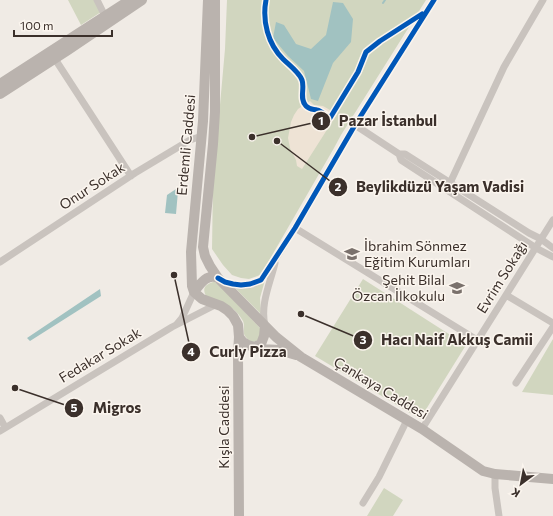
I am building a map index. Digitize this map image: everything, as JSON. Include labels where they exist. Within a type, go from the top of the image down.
[{"type":"main road","points":[[107,20],[130,0]]},
{"type":"main road","points":[[0,84],[52,55],[142,0]]},
{"type":"main road","name":"Erdemli Caddesi","points":[[194,292],[192,286],[191,252],[196,184],[202,136],[208,0]]},
{"type":"main road","name":"Erdemli Caddesi","points":[[215,0],[215,112],[203,247],[205,256],[218,278]]},
{"type":"main road","points":[[0,94],[52,55]]},
{"type":"main road","points":[[194,292],[206,278],[211,276],[218,278]]},
{"type":"main road","name":"Çankaya Caddesi","points":[[218,278],[275,337],[301,357],[422,428],[483,471],[495,474],[553,479]]},
{"type":"main road","name":"Kışla Caddesi","points":[[194,292],[202,299],[221,306],[227,310],[233,316],[238,325],[238,516]]},
{"type":"main road","points":[[254,347],[261,344],[265,326]]},
{"type":"main road","points":[[239,337],[243,342],[254,347],[266,350],[279,350],[301,357]]},
{"type":"street","points":[[97,0],[107,20]]},
{"type":"street","points":[[218,278],[225,282],[241,285],[255,283],[261,280],[295,228],[355,125],[434,0]]},
{"type":"street","points":[[450,183],[504,67],[543,0]]},
{"type":"street","points":[[52,55],[131,176]]},
{"type":"street","points":[[355,125],[399,154],[405,154],[553,248]]},
{"type":"street","name":"Onur Sokak","points":[[0,262],[131,176],[190,140],[202,136]]},
{"type":"street","points":[[399,154],[401,160],[553,258]]},
{"type":"street","name":"Evrim Sokağı","points":[[422,428],[553,220]]},
{"type":"street","points":[[295,228],[477,340]]},
{"type":"street","points":[[265,326],[263,312],[265,299],[277,257]]},
{"type":"street","points":[[172,327],[180,322],[194,292]]},
{"type":"street","points":[[506,295],[553,322]]},
{"type":"street","points":[[172,327],[216,304]]},
{"type":"street","name":"Fedakar Sokak","points":[[3,429],[172,327]]},
{"type":"street","points":[[516,382],[553,327]]},
{"type":"street","points":[[0,418],[3,429]]},
{"type":"street","points":[[363,503],[377,481],[407,420]]},
{"type":"street","points":[[495,474],[495,488],[499,516]]},
{"type":"green space","points":[[68,0],[95,0],[101,12],[81,25]]},
{"type":"green space","points":[[227,0],[426,0],[341,135],[267,264],[260,275],[249,279],[232,275],[212,249],[213,183],[225,49]]},
{"type":"green space","points":[[363,279],[466,345],[420,419],[315,356]]},
{"type":"green space","points":[[265,280],[260,298],[261,314],[234,287],[253,288]]},
{"type":"green space","points":[[213,282],[224,290],[261,329],[258,340],[252,342],[245,337],[243,321],[233,309],[206,296],[204,291],[205,287]]},
{"type":"green space","points":[[553,339],[553,395],[522,392],[550,344]]},
{"type":"green space","points":[[384,488],[403,500],[393,516],[367,516]]},
{"type":"shaded area","points":[[310,101],[314,105],[323,106],[337,114],[302,169],[297,166],[288,138],[294,115],[298,109]]},
{"type":"water","points":[[333,2],[343,3],[353,19],[351,42],[333,63],[318,101],[311,99],[304,71],[288,56],[273,38],[276,22],[284,25],[296,44],[311,49],[326,35]]},
{"type":"water","points":[[176,189],[178,191],[176,214],[165,213],[167,195]]},
{"type":"water","points":[[100,289],[101,296],[30,341],[27,338]]},
{"type":"cycle path","points":[[266,0],[265,16],[267,32],[273,46],[283,59],[301,77],[303,83],[302,97],[306,106],[322,112],[330,118],[358,72],[366,52],[380,41],[422,14]]},
{"type":"cycle path","points":[[218,278],[225,282],[241,285],[250,284],[261,280],[295,228],[355,125],[434,0]]},
{"type":"place","name":"Pazar İstanbul","points":[[252,137]]},
{"type":"place","name":"Beylikdüzü Yaşam Vadisi","points":[[277,141]]},
{"type":"place","name":"İbrahim Sönmez Eğitim Kurumları","points":[[352,254]]},
{"type":"place","name":"Curly Pizza","points":[[174,275]]},
{"type":"place","name":"Şehit Bilal Özcan İlkokulu","points":[[457,288]]},
{"type":"place","name":"Hacı Naif Akkuş Camii","points":[[301,314]]},
{"type":"place","name":"Migros","points":[[15,388]]}]
